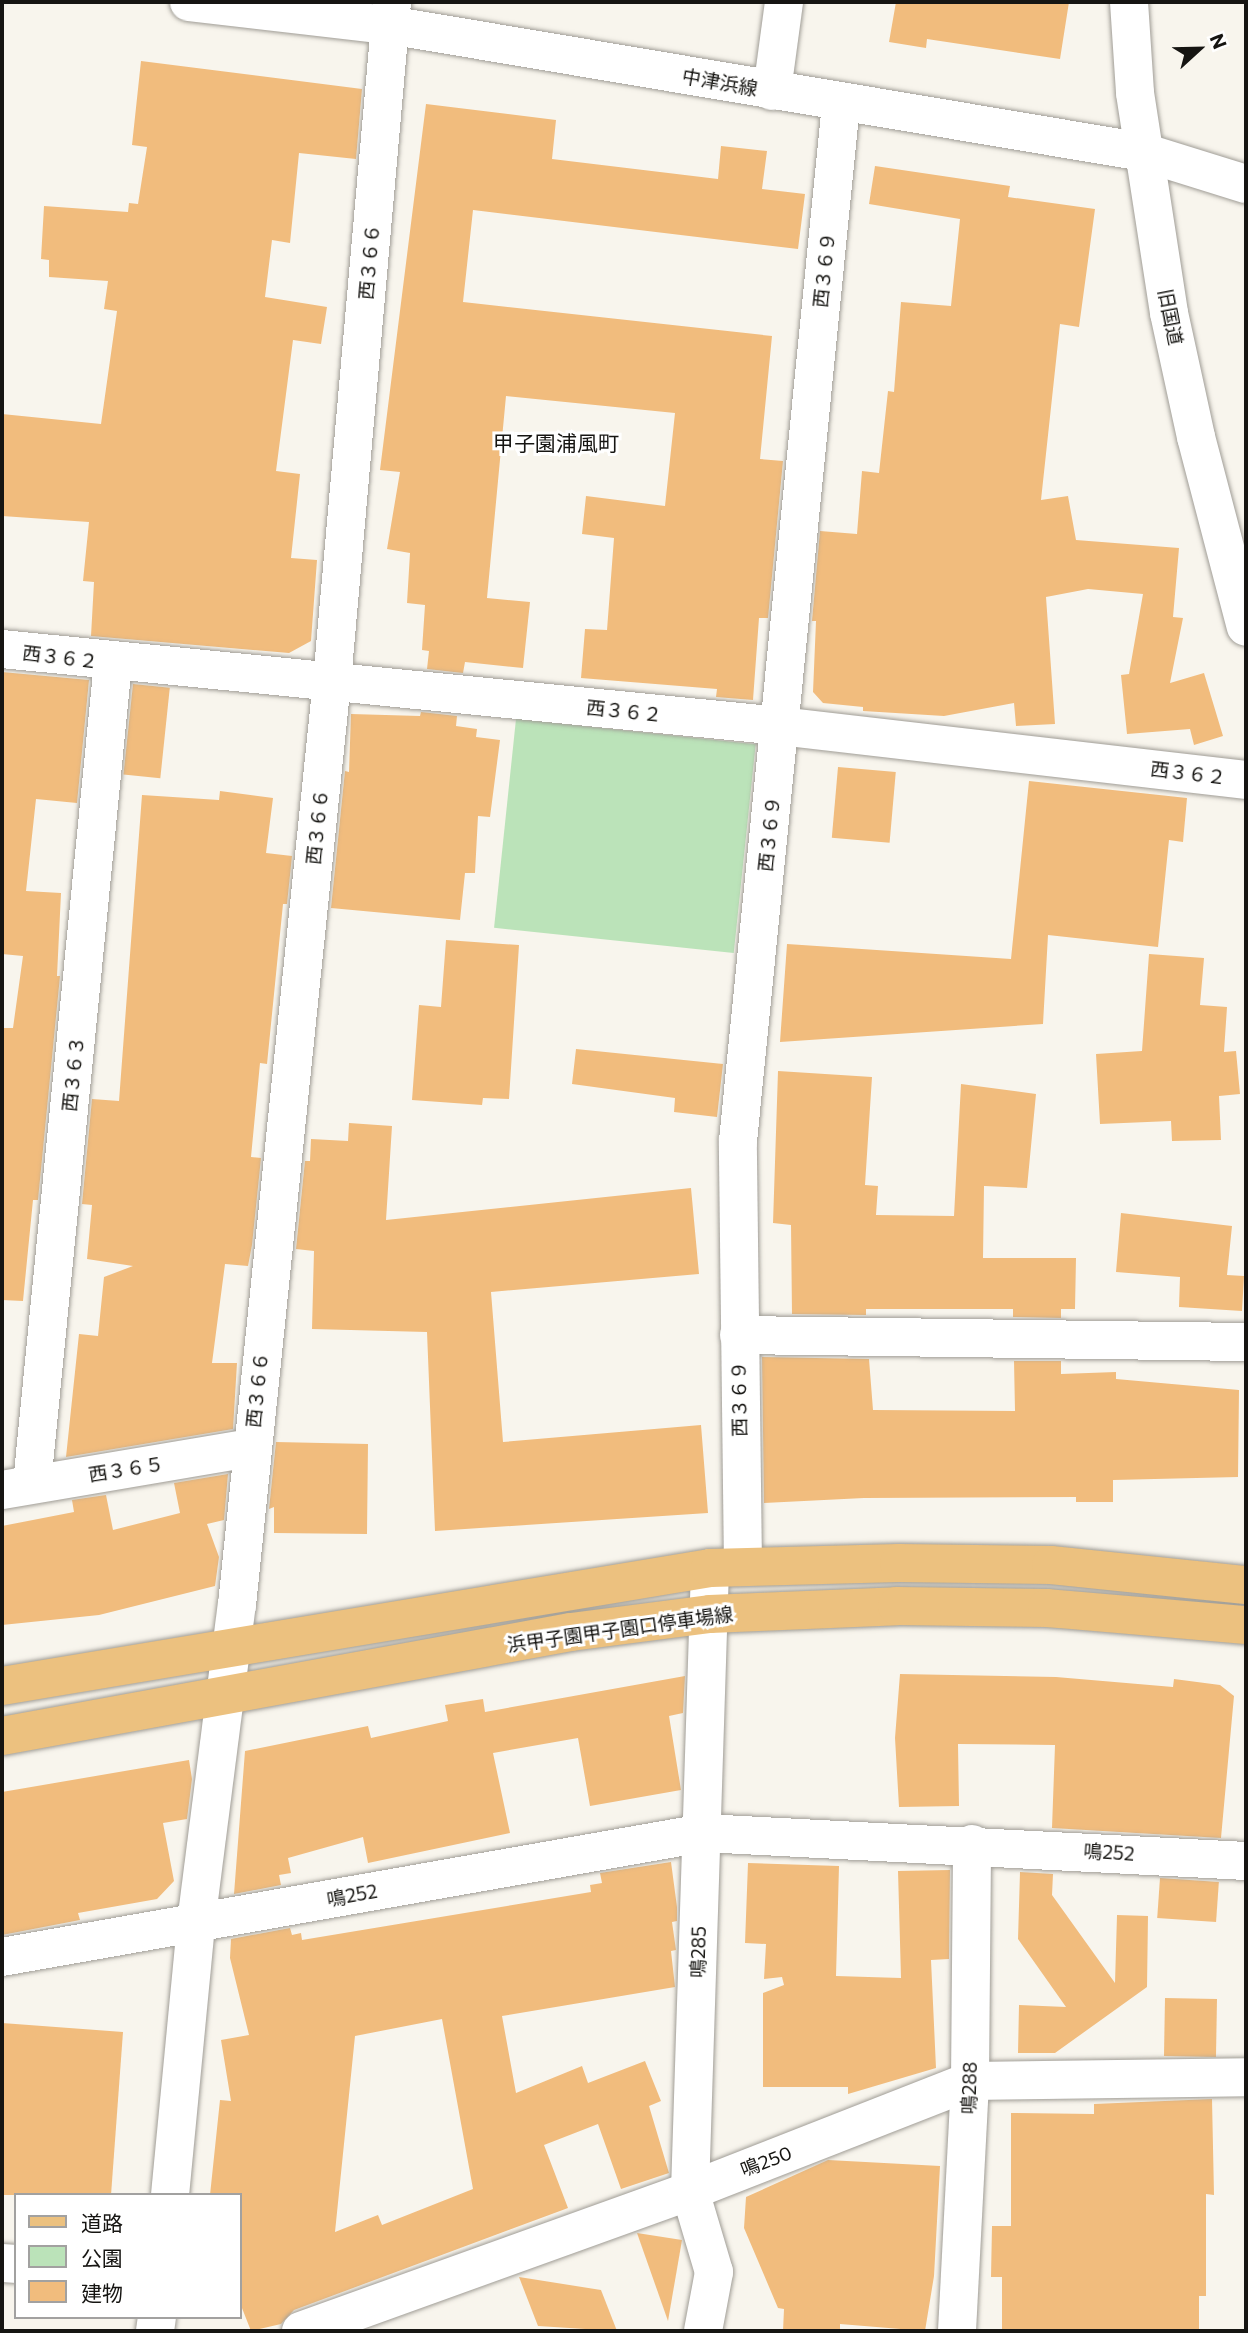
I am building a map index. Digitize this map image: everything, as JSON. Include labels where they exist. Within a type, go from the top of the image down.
[{"type":"main road","points":[[2,1686],[726,1567],[1051,1565],[1246,1585]]},
{"type":"main road","name":"浜甲子園甲子園口停車場線","points":[[2,1736],[571,1632],[710,1614],[897,1606],[1047,1608],[1246,1625]]},
{"type":"street","name":"中津浜線","points":[[189,2],[390,14],[772,91],[1143,152],[1246,184]]},
{"type":"street","points":[[772,91],[784,2]]},
{"type":"street","name":"旧国道","points":[[1129,2],[1143,152],[1190,412],[1246,627]]},
{"type":"street","name":"西３６６","points":[[170,2193],[196,1923],[232,1650],[332,681],[390,14]]},
{"type":"street","name":"西３６９","points":[[726,1567],[739,1335],[738,1141],[841,103]]},
{"type":"street","name":"西３６２","points":[[2,649],[113,663],[332,681],[780,726],[1246,780]]},
{"type":"street","name":"西３６３","points":[[17,1487],[113,663]]},
{"type":"street","points":[[739,1335],[1246,1342]]},
{"type":"street","name":"西３６５","points":[[17,1487],[251,1448]]},
{"type":"street","name":"鳴285","points":[[703,2331],[714,2272],[690,2191],[710,1614],[726,1567]]},
{"type":"street","name":"鳴252","points":[[2,1957],[703,1833],[972,1844],[1246,1861]]},
{"type":"street","name":"鳴288","points":[[957,2331],[970,2081],[972,1844]]},
{"type":"street","name":"鳴250","points":[[302,2331],[690,2191],[970,2081],[1246,2077]]},
{"type":"green space","points":[[516,719],[756,744],[734,953],[494,928]]},
{"type":"building","points":[[896,2],[1069,2],[1060,59],[927,39],[926,48],[889,42]]},
{"type":"building","points":[[141,61],[362,89],[356,159],[299,153],[290,243],[272,240],[265,297],[327,307],[321,344],[293,340],[276,471],[300,474],[291,558],[317,560],[311,641],[289,653],[91,636],[94,582],[83,581],[89,522],[2,516],[2,414],[101,424],[117,311],[104,309],[108,281],[49,277],[49,260],[41,259],[44,206],[128,212],[129,203],[138,204],[147,147],[132,145]]},
{"type":"building","points":[[426,104],[556,120],[552,159],[718,179],[721,146],[767,151],[762,189],[805,194],[798,249],[473,210],[463,302],[772,336],[760,459],[783,461],[768,618],[759,618],[753,700],[716,697],[717,689],[581,678],[585,629],[607,630],[614,538],[582,534],[586,496],[665,506],[675,413],[506,396],[487,598],[530,602],[523,668],[465,662],[463,673],[427,669],[429,651],[422,650],[425,605],[407,603],[410,553],[387,549],[400,472],[380,470]]},
{"type":"building","points":[[875,166],[1010,186],[1008,197],[1095,209],[1079,327],[1060,324],[1041,500],[1068,496],[1076,540],[1179,548],[1173,617],[1183,618],[1170,683],[1204,673],[1223,736],[1194,745],[1190,729],[1127,734],[1121,675],[1129,674],[1143,594],[1088,589],[1046,597],[1055,724],[1016,726],[1014,703],[944,716],[863,711],[863,707],[823,703],[813,692],[816,621],[812,621],[820,531],[857,534],[862,471],[879,473],[888,391],[894,392],[901,302],[951,306],[960,219],[869,204]]},
{"type":"building","points":[[2,672],[89,680],[77,803],[36,799],[26,891],[61,893],[57,976],[60,976],[38,1200],[33,1200],[23,1301],[2,1300],[2,1028],[13,1028],[23,956],[2,954]]},
{"type":"building","points":[[133,684],[170,688],[160,778],[123,775]]},
{"type":"building","points":[[421,712],[457,716],[456,726],[477,729],[476,737],[500,740],[490,817],[478,816],[475,873],[465,873],[460,920],[331,908],[345,771],[349,772],[351,714],[420,716]]},
{"type":"building","points":[[838,767],[896,772],[890,843],[832,838]]},
{"type":"building","points":[[1029,781],[1187,798],[1183,842],[1169,840],[1158,947],[1048,935],[1043,1024],[780,1042],[787,944],[1011,959]]},
{"type":"building","points":[[220,791],[273,798],[266,853],[292,856],[287,904],[283,904],[267,1064],[260,1063],[251,1157],[261,1158],[252,1245],[248,1266],[225,1264],[212,1363],[237,1363],[233,1429],[66,1457],[79,1334],[98,1336],[104,1277],[133,1266],[87,1259],[92,1205],[82,1204],[92,1099],[119,1101],[142,795],[219,800]]},
{"type":"building","points":[[446,940],[519,945],[509,1099],[483,1098],[482,1105],[412,1100],[419,1005],[441,1007]]},
{"type":"building","points":[[1149,954],[1204,958],[1200,1005],[1227,1007],[1224,1052],[1236,1051],[1240,1094],[1219,1096],[1221,1140],[1172,1141],[1171,1121],[1100,1124],[1096,1054],[1142,1051]]},
{"type":"building","points":[[576,1049],[723,1064],[717,1117],[674,1112],[675,1098],[572,1084]]},
{"type":"building","points":[[778,1071],[872,1077],[865,1185],[878,1186],[876,1215],[954,1216],[961,1084],[1036,1094],[1027,1188],[984,1186],[983,1258],[1076,1258],[1075,1309],[1061,1309],[1061,1318],[1013,1317],[1013,1309],[866,1309],[866,1315],[792,1314],[791,1225],[773,1223]]},
{"type":"building","points":[[349,1123],[392,1126],[386,1220],[691,1188],[699,1274],[491,1292],[503,1442],[701,1425],[708,1513],[435,1531],[427,1332],[312,1329],[314,1251],[296,1249],[305,1161],[310,1161],[311,1139],[348,1141]]},
{"type":"building","points":[[1121,1213],[1232,1226],[1227,1275],[1244,1276],[1242,1311],[1179,1307],[1180,1277],[1116,1272]]},
{"type":"building","points":[[762,1357],[869,1359],[873,1410],[1015,1411],[1014,1361],[1061,1361],[1061,1374],[1116,1372],[1116,1379],[1239,1390],[1238,1477],[1113,1480],[1113,1502],[1076,1502],[1076,1497],[864,1498],[764,1503]]},
{"type":"building","points":[[276,1442],[368,1444],[367,1534],[274,1533],[274,1507],[269,1509]]},
{"type":"building","points":[[228,1474],[224,1520],[207,1524],[219,1557],[215,1586],[99,1615],[2,1625],[2,1526],[74,1512],[72,1500],[106,1495],[113,1530],[180,1513],[174,1483]]},
{"type":"building","points":[[900,1674],[1056,1677],[1173,1687],[1174,1679],[1220,1685],[1234,1696],[1221,1838],[1052,1828],[1055,1745],[958,1744],[959,1806],[899,1807],[895,1738]]},
{"type":"building","points":[[685,1676],[683,1713],[669,1716],[681,1790],[590,1806],[578,1738],[493,1753],[510,1833],[368,1863],[363,1837],[288,1858],[291,1873],[279,1875],[281,1885],[234,1894],[245,1751],[368,1726],[371,1738],[448,1721],[445,1705],[483,1699],[485,1712]]},
{"type":"building","points":[[189,1760],[192,1779],[187,1819],[163,1823],[174,1881],[157,1899],[78,1913],[80,1920],[2,1935],[2,1792]]},
{"type":"building","points":[[671,1862],[677,1907],[677,1921],[672,1922],[676,1950],[671,1951],[675,1987],[502,2016],[516,2093],[582,2066],[588,2083],[645,2061],[661,2101],[649,2106],[669,2173],[621,2189],[598,2124],[544,2145],[568,2208],[294,2310],[281,2324],[251,2331],[242,2308],[242,2193],[210,2193],[220,2100],[231,2101],[221,2040],[249,2035],[230,1958],[231,1939],[290,1928],[292,1935],[301,1933],[302,1940],[591,1892],[590,1885],[602,1883],[600,1873]],"holes":[[[442,2019],[473,2189],[382,2225],[378,2215],[335,2232],[355,2036]]]},
{"type":"building","points":[[748,1863],[839,1866],[836,1976],[901,1978],[898,1871],[950,1870],[949,1959],[931,1960],[936,2068],[848,2094],[848,2087],[763,2087],[763,1993],[784,1985],[782,1977],[764,1979],[766,1944],[745,1943]]},
{"type":"building","points":[[1020,1872],[1053,1874],[1052,1895],[1115,1983],[1117,1915],[1148,1916],[1147,1987],[1055,2053],[1018,2053],[1019,2005],[1066,2007],[1018,1939]]},
{"type":"building","points":[[1160,1878],[1219,1882],[1216,1922],[1157,1918]]},
{"type":"building","points":[[1165,1998],[1217,1999],[1216,2057],[1164,2056]]},
{"type":"building","points":[[2,2023],[123,2032],[111,2193],[2,2195]]},
{"type":"building","points":[[1212,2099],[1214,2195],[1206,2194],[1206,2296],[1199,2296],[1199,2331],[1002,2331],[1002,2277],[991,2277],[992,2226],[1011,2226],[1011,2113],[1094,2114],[1094,2104]]},
{"type":"building","points":[[828,2160],[940,2166],[934,2276],[925,2331],[840,2324],[840,2331],[783,2331],[784,2309],[778,2308],[744,2228],[746,2197]]},
{"type":"building","points":[[637,2233],[682,2240],[668,2321]]},
{"type":"building","points":[[519,2277],[601,2290],[617,2331],[538,2326]]},
{"type":"district","name":"甲子園浦風町","points":[[556,443]]}]
